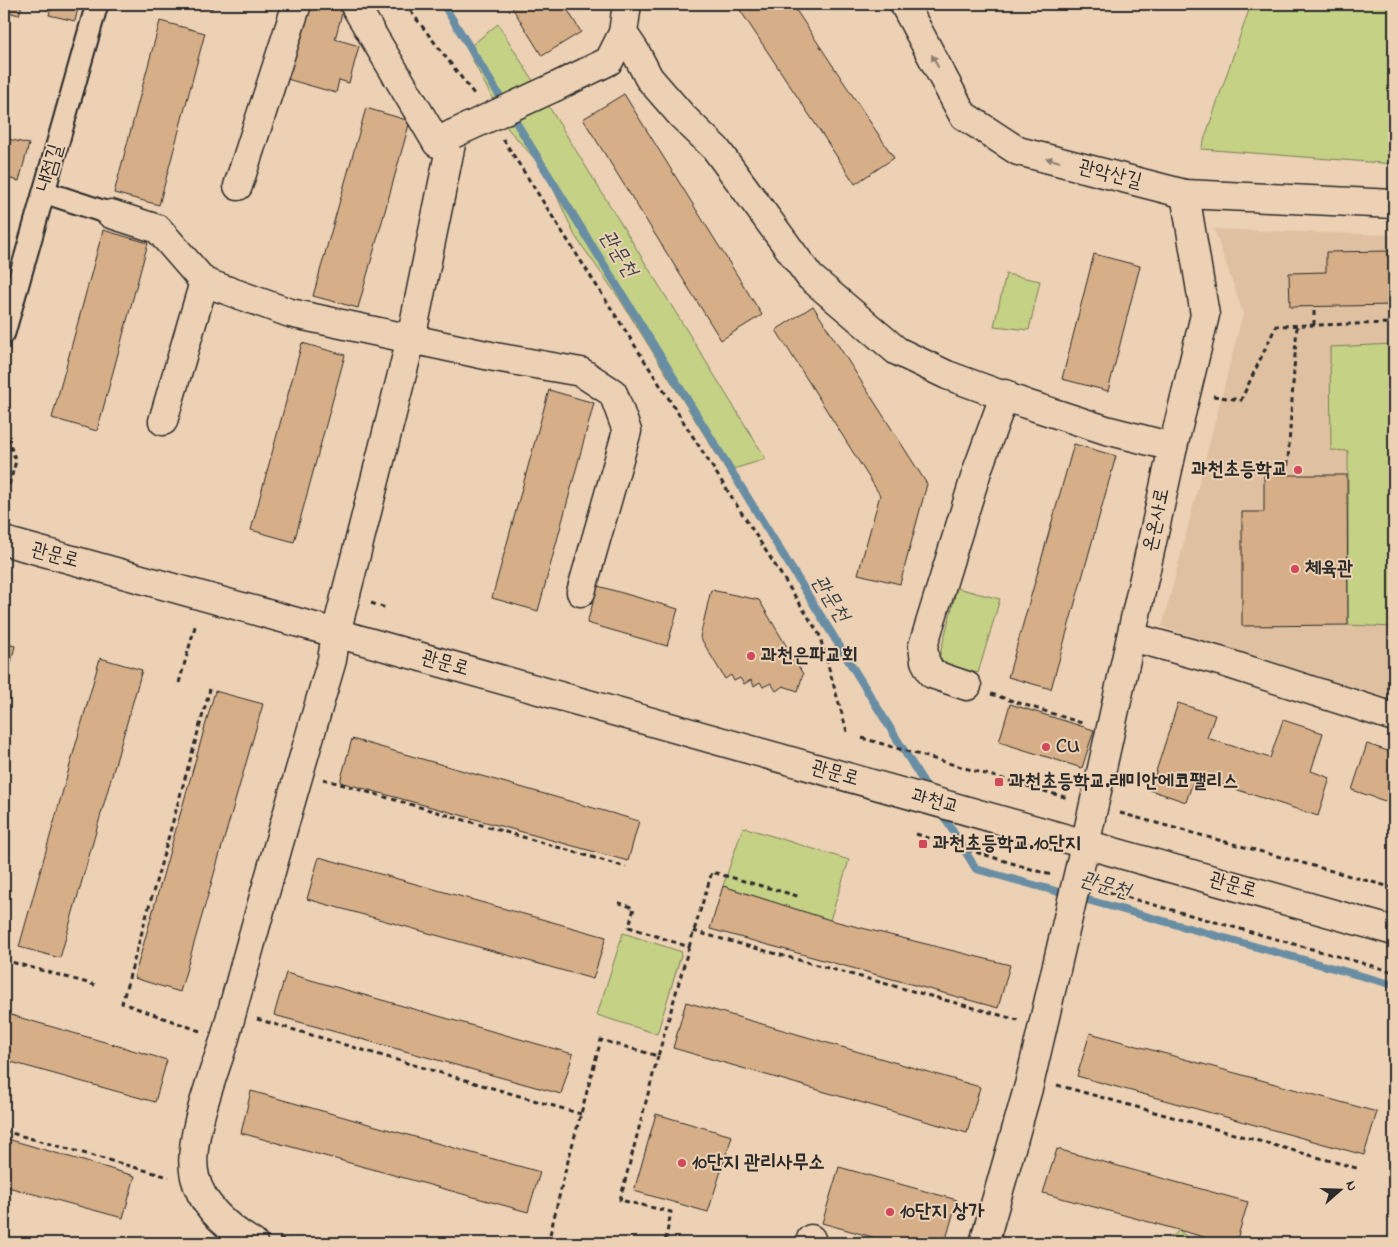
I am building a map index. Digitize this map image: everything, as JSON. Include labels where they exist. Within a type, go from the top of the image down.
[{"type":"street","name":"내점길","points":[[4,333],[97,4]]},
{"type":"street","points":[[238,186],[297,4]]},
{"type":"street","points":[[354,4],[437,143],[609,61],[623,33],[627,4]]},
{"type":"street","name":"관악산길","points":[[904,4],[963,115],[1018,151],[1185,194],[1394,204]]},
{"type":"street","points":[[623,33],[649,78],[682,116],[716,149],[810,277],[897,351],[947,375],[1004,394],[1026,404],[1106,430],[1173,447]]},
{"type":"street","points":[[252,1243],[222,1222],[202,1194],[195,1177],[193,1158],[195,1135],[221,1051],[282,828],[332,660],[336,633],[411,339],[453,134]]},
{"type":"street","points":[[44,192],[158,229],[204,282],[290,313],[495,357],[581,372],[613,393],[627,431],[581,592]]},
{"type":"street","name":"온온사로","points":[[984,1243],[1020,1118],[1055,971],[1086,892],[1085,845],[1093,806],[1173,447],[1205,315],[1185,194]]},
{"type":"street","points":[[163,421],[204,282]]},
{"type":"street","points":[[967,686],[932,674],[925,661],[923,646],[978,468],[1004,394]]},
{"type":"street","name":"관문로","points":[[4,542],[336,633],[886,789]]},
{"type":"street","points":[[1132,637],[1223,662],[1394,717]]},
{"type":"street","name":"과천교","points":[[886,789],[985,816]]},
{"type":"street","name":"관문로","points":[[985,816],[1394,931]]},
{"type":"path","points":[[405,4],[479,102]]},
{"type":"path","points":[[500,135],[819,634],[848,735]]},
{"type":"path","points":[[1314,307],[1314,325]]},
{"type":"path","points":[[1213,395],[1241,400],[1276,326],[1394,323]]},
{"type":"path","points":[[1287,475],[1297,325]]},
{"type":"path","points":[[4,429],[16,461],[5,499]]},
{"type":"path","points":[[179,683],[196,623]]},
{"type":"path","points":[[967,686],[1109,732]]},
{"type":"path","points":[[202,1032],[122,1003],[210,689]]},
{"type":"path","points":[[862,738],[1093,806],[1394,888]]},
{"type":"path","points":[[323,779],[626,867]]},
{"type":"path","points":[[916,834],[1053,875]]},
{"type":"path","points":[[665,1243],[671,1212],[620,1200],[693,931],[712,872],[801,897]]},
{"type":"path","points":[[1086,892],[1394,972]]},
{"type":"path","points":[[617,902],[634,908],[629,927],[689,947]]},
{"type":"path","points":[[693,931],[1018,1020]]},
{"type":"path","points":[[4,960],[95,985]]},
{"type":"path","points":[[254,1018],[581,1114]]},
{"type":"path","points":[[548,1243],[601,1040],[658,1056]]},
{"type":"path","points":[[1054,1084],[1360,1169]]},
{"type":"path","points":[[4,1131],[174,1178]]},
{"type":"path","points":[[1388,1243],[1394,1236]]},
{"type":"shaded area","name":"과천초등학교","points":[[1214,229],[1394,235],[1394,700],[1162,627],[1243,313]]},
{"type":"green space","points":[[1251,4],[1394,4],[1394,164],[1201,149]]},
{"type":"green space","points":[[498,24],[766,459],[727,471],[619,298],[575,236],[545,170],[508,129],[467,49]]},
{"type":"green space","points":[[1006,274],[1040,281],[1029,330],[994,326]]},
{"type":"green space","points":[[1394,344],[1394,627],[1348,625],[1348,451],[1331,450],[1330,347]]},
{"type":"green space","points":[[957,588],[1000,599],[978,673],[938,662]]},
{"type":"green space","points":[[743,827],[849,860],[830,920],[723,886]]},
{"type":"green space","points":[[623,933],[682,952],[657,1034],[597,1015]]},
{"type":"green space","points":[[1179,1230],[1194,1243],[1167,1243]]},
{"type":"building","points":[[4,4],[25,5],[22,5],[19,15],[4,11]]},
{"type":"building","points":[[52,4],[79,4],[75,21],[49,15]]},
{"type":"building","points":[[195,4],[213,4],[212,9]]},
{"type":"building","points":[[306,4],[344,6],[335,39],[359,46],[349,83],[339,80],[336,93],[280,77]]},
{"type":"building","points":[[510,4],[564,4],[581,32],[542,56]]},
{"type":"building","points":[[736,4],[792,4],[894,158],[855,184]]},
{"type":"building","points":[[160,21],[205,33],[159,205],[114,193]]},
{"type":"building","points":[[624,94],[762,315],[721,340],[583,119]]},
{"type":"building","points":[[366,108],[410,121],[358,308],[313,296]]},
{"type":"building","points":[[4,138],[29,144],[19,181],[4,177]]},
{"type":"building","points":[[103,230],[148,243],[97,431],[52,418]]},
{"type":"building","points":[[1390,251],[1390,263],[1394,263],[1394,305],[1290,307],[1289,273],[1326,272],[1326,252]]},
{"type":"building","points":[[1094,254],[1140,266],[1108,391],[1062,379]]},
{"type":"building","points":[[813,306],[927,484],[900,584],[858,574],[880,495],[776,330]]},
{"type":"building","points":[[302,343],[345,355],[294,542],[251,530]]},
{"type":"building","points":[[549,390],[594,403],[538,611],[492,598]]},
{"type":"building","points":[[1074,444],[1116,456],[1051,689],[1008,677]]},
{"type":"building","name":"체육관","points":[[1264,475],[1347,475],[1348,625],[1242,626],[1242,512],[1264,512]]},
{"type":"building","points":[[598,586],[678,609],[667,646],[587,623]]},
{"type":"building","name":"과천은파교회","points":[[711,590],[759,600],[803,674],[798,691],[783,686],[776,691],[771,683],[763,687],[760,682],[754,686],[751,680],[744,684],[740,678],[734,681],[731,675],[725,679],[700,637]]},
{"type":"building","points":[[4,643],[15,646],[4,691]]},
{"type":"building","points":[[100,658],[142,670],[60,958],[19,947]]},
{"type":"building","points":[[215,691],[263,704],[180,992],[134,978]]},
{"type":"building","points":[[1178,703],[1215,715],[1207,738],[1270,758],[1283,720],[1323,733],[1311,771],[1330,778],[1318,816],[1195,776],[1186,802],[1150,790]]},
{"type":"building","points":[[1010,704],[1094,730],[1082,768],[999,742]]},
{"type":"building","points":[[352,739],[639,821],[628,861],[340,782]]},
{"type":"building","points":[[1367,744],[1394,753],[1394,804],[1352,790]]},
{"type":"building","points":[[319,857],[606,937],[593,979],[307,899]]},
{"type":"building","points":[[723,886],[830,920],[1010,965],[998,1008],[710,929]]},
{"type":"building","points":[[286,973],[573,1054],[561,1094],[274,1015]]},
{"type":"building","points":[[686,1002],[980,1087],[967,1133],[673,1048]]},
{"type":"building","points":[[4,1013],[167,1060],[155,1102],[4,1060]]},
{"type":"building","points":[[1090,1033],[1377,1112],[1364,1155],[1077,1076]]},
{"type":"building","points":[[251,1091],[540,1172],[528,1212],[241,1133]]},
{"type":"building","name":"10단지 관리사무소","points":[[656,1114],[732,1136],[708,1212],[634,1191]]},
{"type":"building","points":[[4,1138],[135,1176],[123,1218],[4,1186]]},
{"type":"building","points":[[1057,1149],[1248,1202],[1236,1243],[1226,1243],[1043,1193]]},
{"type":"building","name":"10단지 상가","points":[[839,1167],[957,1200],[945,1243],[894,1243],[822,1223]]},
{"type":"waterway","name":"관문천","points":[[443,4],[929,791]]},
{"type":"waterway","name":"관문천","points":[[941,812],[976,869],[1394,985]]},
{"type":"place","name":"과천초등학교","points":[[1298,470]]},
{"type":"place","name":"체육관","points":[[1295,569]]},
{"type":"place","name":"과천은파교회","points":[[751,656]]},
{"type":"place","name":"CU","points":[[1046,747]]},
{"type":"place","name":"과천초등학교.래미안에코팰리스","points":[[999,782]]},
{"type":"place","name":"과천초등학교.10단지","points":[[923,844]]},
{"type":"place","name":"10단지 관리사무소","points":[[682,1163]]},
{"type":"place","name":"10단지 상가","points":[[890,1212]]}]
